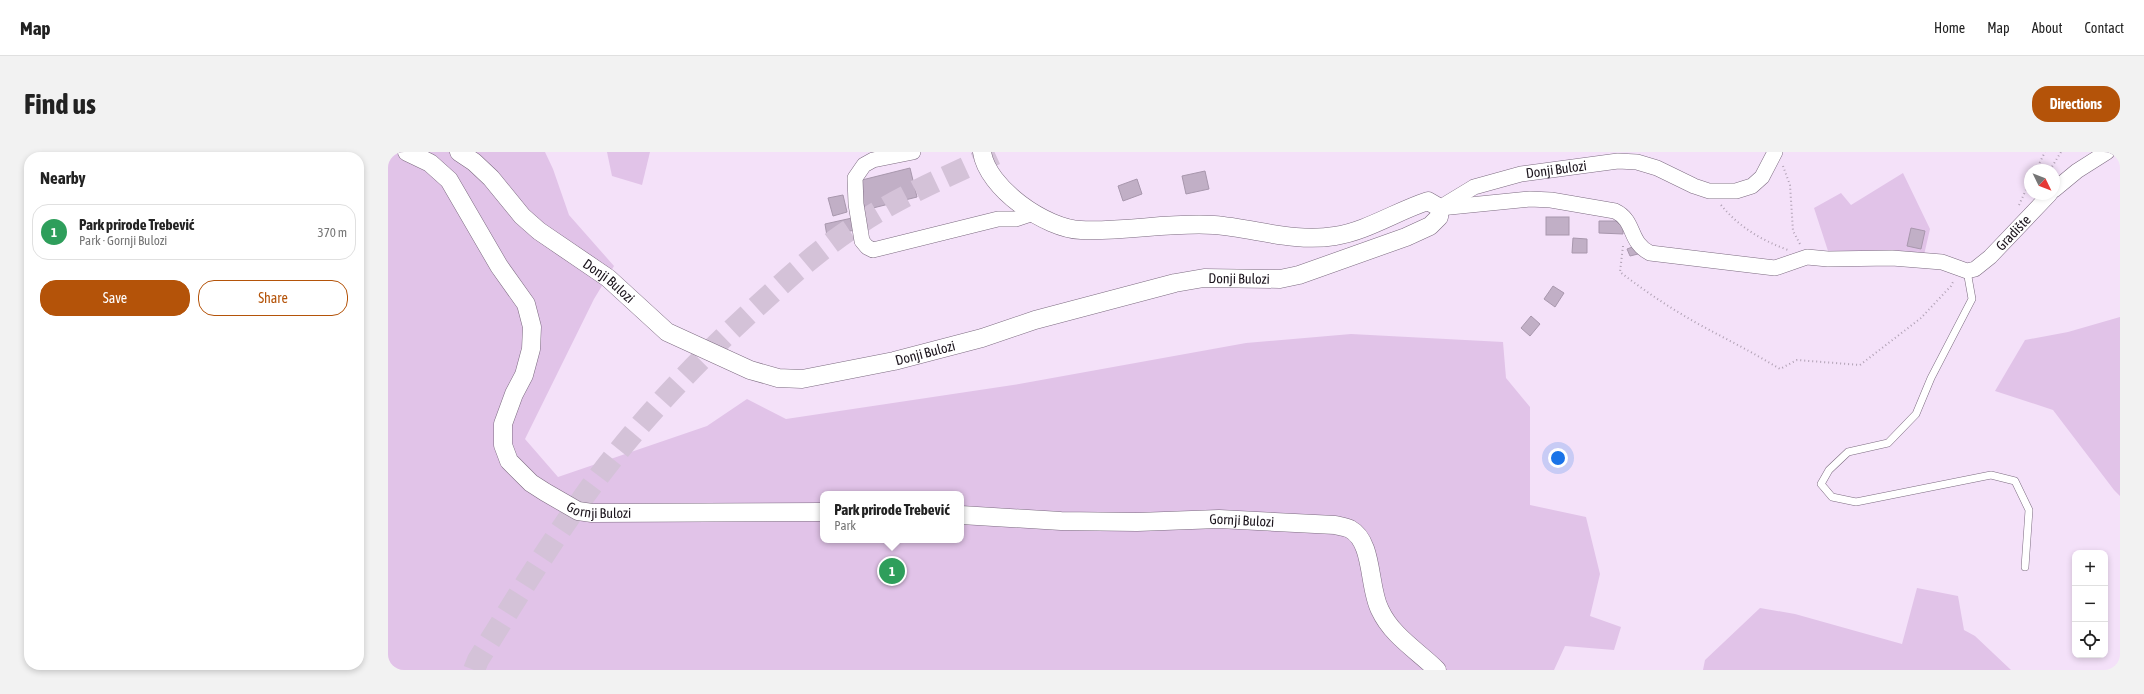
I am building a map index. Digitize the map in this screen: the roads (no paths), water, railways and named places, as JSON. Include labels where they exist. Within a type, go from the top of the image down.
[{"type":"street","name":"Gornji Bulozi","points":[[407,152],[430,163],[449,180],[499,266],[526,304],[532,327],[531,349],[524,375],[514,394],[503,424],[503,445],[509,461],[532,483],[578,511],[609,514],[820,512]]},
{"type":"street","name":"Donji Bulozi","points":[[459,152],[474,162],[491,178],[518,211],[539,231],[608,278],[667,332],[750,370],[778,378],[802,379],[901,359],[982,338],[1035,320],[1175,283],[1204,278],[1280,279],[1299,275],[1406,237],[1430,226],[1439,217],[1440,208],[1474,187],[1521,174],[1618,161],[1637,162],[1657,168],[1687,183],[1709,191],[1736,191],[1752,186],[1762,177],[1775,152]]},
{"type":"street","points":[[914,152],[873,160],[864,165],[855,178],[856,204],[862,241],[867,247],[873,250],[998,219],[1016,219],[1034,212]]},
{"type":"street","points":[[982,152],[983,159],[990,174],[1000,188],[1034,212],[1062,226],[1080,230],[1171,224],[1214,225],[1282,236],[1315,238],[1348,233],[1428,201],[1440,208],[1504,200],[1551,200],[1615,211],[1623,215],[1629,221],[1634,239],[1641,248],[1650,253],[1694,257],[1775,268],[1807,257],[1828,259],[1892,258],[1942,262],[1967,270]]},
{"type":"street","points":[[2060,185],[2077,171],[2107,152]]},
{"type":"street","name":"Gradište","points":[[1967,270],[2008,240],[2045,200]]},
{"type":"street","name":"Gornji Bulozi","points":[[964,515],[1122,522],[1239,520],[1335,525],[1350,529],[1361,538],[1366,549],[1373,591],[1380,611],[1395,632],[1437,670]]},
{"type":"lane","points":[[1967,270],[1972,299],[1931,378],[1916,414],[1888,443],[1848,452],[1829,470],[1821,484],[1832,497],[1856,502],[1991,475],[2015,481],[2029,510],[2025,567]]},
{"type":"tunnel","points":[[474,670],[478,660],[532,573],[590,488],[627,440],[709,351],[790,277],[840,236],[889,205],[1000,152]]},
{"type":"place","name":"Park prirode Trebević","points":[[892,571]]}]
